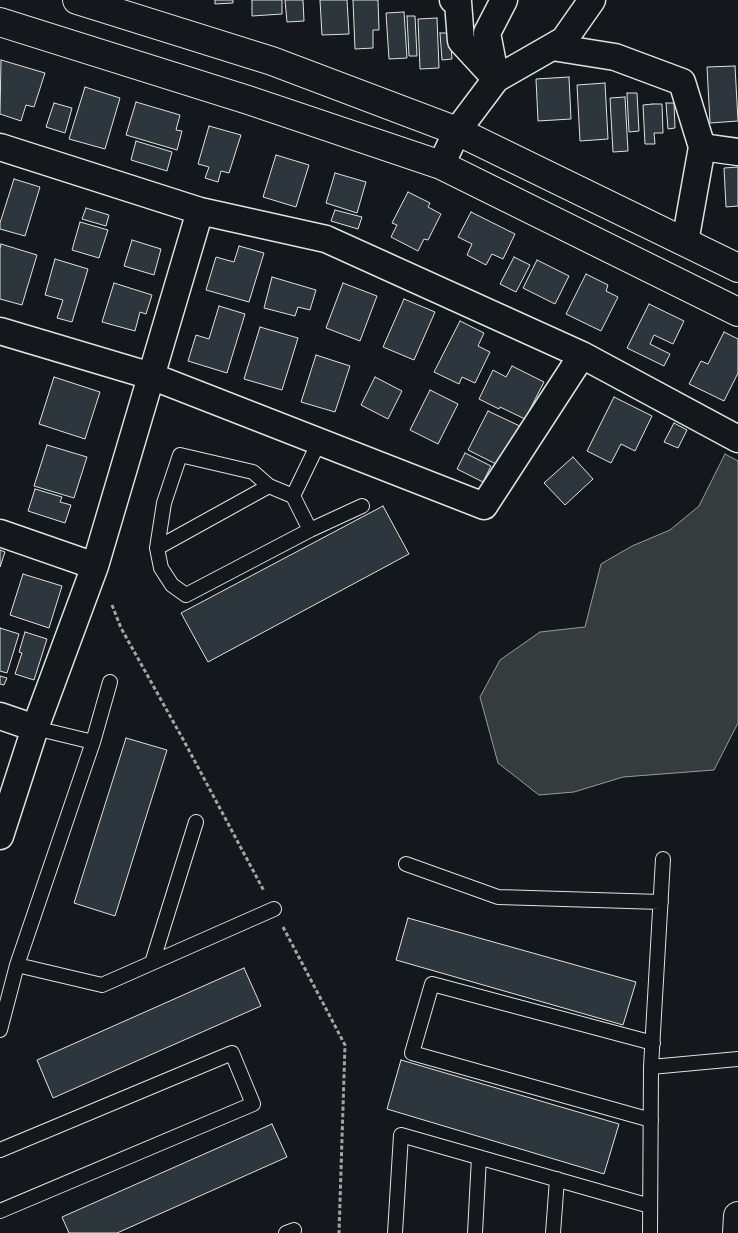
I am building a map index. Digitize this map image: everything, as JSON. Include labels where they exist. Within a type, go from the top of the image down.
[{"type":"street","points":[[77,0],[272,61],[457,131],[738,268]]},
{"type":"street","points":[[453,0],[458,2],[461,41],[496,79]]},
{"type":"street","points":[[496,79],[487,32],[504,0]]},
{"type":"street","points":[[441,165],[457,131],[496,79],[564,40],[592,0]]},
{"type":"street","points":[[0,22],[248,100],[441,165],[738,312]]},
{"type":"street","points":[[552,48],[615,57],[682,82],[702,147],[685,242]]},
{"type":"street","points":[[0,147],[200,210],[326,239],[582,356],[738,439]]},
{"type":"street","points":[[702,147],[738,152]]},
{"type":"street","points":[[0,836],[35,728],[95,566],[200,210]]},
{"type":"street","points":[[0,331],[151,376],[484,506],[582,356]]},
{"type":"street","points":[[0,534],[95,566]]},
{"type":"street","points":[[0,716],[35,728]]},
{"type":"street","points":[[737,1233],[738,1216]]},
{"type":"lane","points":[[293,496],[319,442]]},
{"type":"lane","points":[[310,530],[293,496],[269,486],[253,472],[180,455],[164,503],[157,548],[161,568],[172,584],[186,595],[310,530],[362,506]]},
{"type":"lane","points":[[157,548],[269,486]]},
{"type":"lane","points":[[0,1030],[17,965],[93,742],[110,682]]},
{"type":"lane","points":[[35,728],[93,742]]},
{"type":"lane","points":[[152,962],[196,822]]},
{"type":"lane","points":[[650,1233],[651,1067],[663,859]]},
{"type":"lane","points":[[406,864],[498,897],[661,902]]},
{"type":"lane","points":[[17,965],[102,985],[274,908]]},
{"type":"lane","points":[[651,1120],[412,1053],[432,984],[652,1043]]},
{"type":"lane","points":[[0,1150],[232,1053],[253,1104],[0,1212]]},
{"type":"lane","points":[[651,1067],[738,1059]]},
{"type":"lane","points":[[395,1233],[401,1135],[650,1206]]},
{"type":"lane","points":[[475,1233],[479,1157]]},
{"type":"lane","points":[[553,1233],[557,1179]]},
{"type":"path","points":[[95,566],[121,628],[184,741],[346,1045],[339,1233]]},
{"type":"shaded area","points":[[725,454],[738,461],[738,723],[714,770],[623,777],[574,792],[539,795],[498,763],[480,697],[500,660],[540,632],[585,627],[601,564],[632,546],[670,530],[699,506]]},
{"type":"building","points":[[215,0],[233,0],[233,3],[215,4]]},
{"type":"building","points":[[252,0],[282,0],[282,14],[252,16]]},
{"type":"building","points":[[285,0],[303,0],[304,21],[287,22]]},
{"type":"building","points":[[320,0],[347,0],[349,34],[322,35]]},
{"type":"building","points":[[353,0],[378,0],[379,30],[373,30],[373,48],[355,49]]},
{"type":"building","points":[[404,12],[407,58],[389,59],[386,13]]},
{"type":"building","points":[[407,16],[415,16],[417,56],[409,56]]},
{"type":"building","points":[[437,18],[439,68],[420,69],[418,19]]},
{"type":"building","points":[[440,33],[450,33],[452,59],[442,60]]},
{"type":"building","points":[[1,60],[45,73],[34,107],[26,105],[21,121],[0,114]]},
{"type":"building","points":[[735,66],[738,121],[710,123],[707,67]]},
{"type":"building","points":[[569,77],[571,119],[538,121],[536,79]]},
{"type":"building","points":[[605,83],[608,139],[580,141],[577,85]]},
{"type":"building","points":[[85,87],[120,98],[105,149],[69,139]]},
{"type":"building","points":[[627,93],[637,93],[639,131],[629,132]]},
{"type":"building","points":[[625,97],[628,151],[613,152],[610,98]]},
{"type":"building","points":[[136,102],[180,115],[176,130],[182,131],[177,150],[126,135]]},
{"type":"building","points":[[54,103],[72,108],[65,133],[46,127]]},
{"type":"building","points":[[666,103],[674,103],[675,128],[668,129]]},
{"type":"building","points":[[662,104],[663,133],[654,133],[655,144],[645,144],[643,105]]},
{"type":"building","points":[[209,126],[241,135],[229,173],[221,171],[218,182],[205,178],[209,167],[198,164]]},
{"type":"building","points":[[136,141],[172,152],[167,171],[131,160]]},
{"type":"building","points":[[276,155],[309,165],[296,207],[263,197]]},
{"type":"building","points":[[738,167],[738,206],[726,207],[724,168]]},
{"type":"building","points":[[335,173],[366,182],[357,213],[326,203]]},
{"type":"building","points":[[14,179],[40,187],[25,236],[0,229],[0,223]]},
{"type":"building","points":[[408,192],[430,203],[428,207],[441,214],[428,240],[424,239],[418,251],[391,237],[397,225],[392,223]]},
{"type":"building","points":[[86,208],[109,215],[106,226],[82,219]]},
{"type":"building","points":[[335,210],[362,217],[358,229],[331,221]]},
{"type":"building","points":[[471,212],[515,234],[503,259],[492,254],[486,265],[467,255],[472,244],[458,237]]},
{"type":"building","points":[[80,222],[108,230],[99,258],[72,250]]},
{"type":"building","points":[[132,240],[161,249],[154,275],[124,266]]},
{"type":"building","points":[[1,244],[37,255],[22,305],[0,299]]},
{"type":"building","points":[[239,246],[264,253],[249,302],[206,290],[216,257],[234,262]]},
{"type":"building","points":[[514,257],[530,265],[516,292],[500,284]]},
{"type":"building","points":[[55,259],[88,269],[72,322],[57,318],[63,300],[45,295]]},
{"type":"building","points":[[537,260],[569,276],[555,304],[523,288]]},
{"type":"building","points":[[586,274],[608,285],[606,291],[618,297],[601,331],[566,314]]},
{"type":"building","points":[[272,277],[316,290],[310,310],[298,307],[295,316],[264,308]]},
{"type":"building","points":[[114,283],[152,295],[146,314],[140,312],[135,331],[102,322]]},
{"type":"building","points":[[343,283],[377,296],[360,341],[326,328]]},
{"type":"building","points":[[404,299],[435,312],[414,360],[383,347]]},
{"type":"building","points":[[649,304],[684,321],[673,344],[654,335],[650,344],[670,354],[664,366],[627,348]]},
{"type":"building","points":[[219,306],[245,314],[227,373],[188,361],[196,335],[209,339]]},
{"type":"building","points":[[460,321],[484,333],[478,346],[490,352],[475,383],[462,377],[459,384],[434,372]]},
{"type":"building","points":[[260,327],[298,338],[282,390],[244,379]]},
{"type":"building","points":[[724,332],[738,339],[738,373],[724,401],[689,384],[701,361],[708,364]]},
{"type":"building","points":[[316,355],[350,366],[335,412],[301,402]]},
{"type":"building","points":[[512,366],[544,382],[525,419],[479,399],[493,370],[506,377]]},
{"type":"building","points":[[54,377],[100,392],[85,439],[39,424]]},
{"type":"building","points":[[375,377],[402,391],[388,419],[361,405]]},
{"type":"building","points":[[430,390],[458,404],[438,444],[410,430]]},
{"type":"building","points":[[614,397],[652,416],[635,451],[621,444],[611,463],[587,451]]},
{"type":"building","points":[[488,411],[524,428],[504,468],[468,450]]},
{"type":"building","points":[[674,423],[687,430],[678,448],[664,442]]},
{"type":"building","points":[[47,445],[87,457],[74,498],[34,486]]},
{"type":"building","points":[[465,453],[491,466],[483,482],[457,469]]},
{"type":"building","points":[[573,457],[593,479],[565,505],[544,483]]},
{"type":"building","points":[[35,489],[62,497],[60,502],[71,505],[65,523],[28,511]]},
{"type":"building","points":[[383,506],[409,554],[208,662],[181,613]]},
{"type":"building","points":[[0,550],[5,552],[0,567]]},
{"type":"building","points":[[23,574],[62,586],[49,628],[10,615]]},
{"type":"building","points":[[0,628],[19,634],[7,673],[0,671]]},
{"type":"building","points":[[25,632],[47,639],[34,680],[15,674],[22,653],[19,652]]},
{"type":"building","points":[[0,676],[7,678],[4,685],[0,684]]},
{"type":"building","points":[[126,738],[167,750],[115,916],[74,903]]},
{"type":"building","points":[[408,918],[636,982],[623,1025],[396,960]]},
{"type":"building","points":[[244,968],[261,1006],[53,1098],[37,1060]]},
{"type":"building","points":[[401,1060],[619,1124],[604,1174],[387,1109]]},
{"type":"building","points":[[272,1124],[287,1157],[117,1233],[69,1233],[62,1217]]}]
